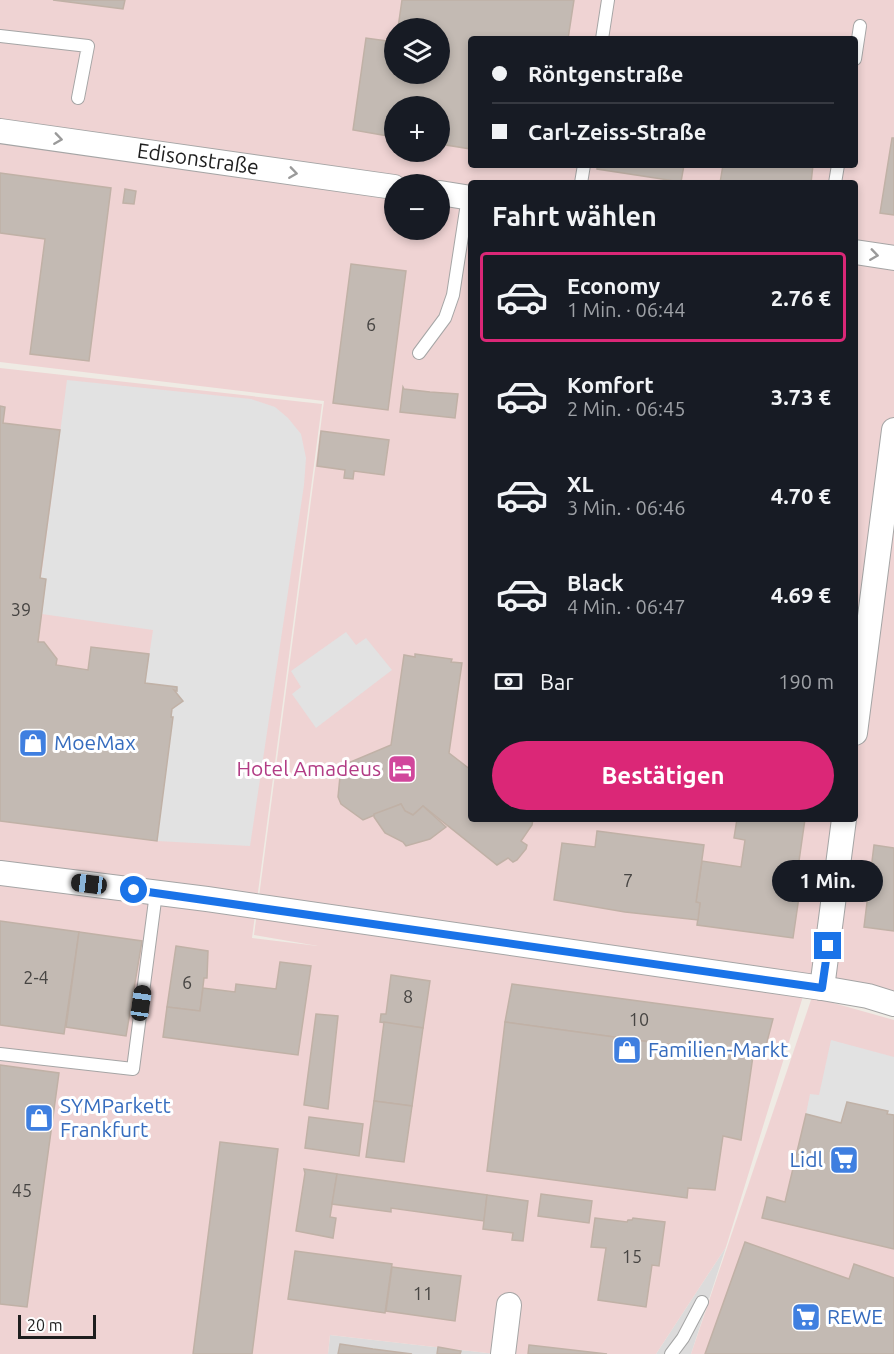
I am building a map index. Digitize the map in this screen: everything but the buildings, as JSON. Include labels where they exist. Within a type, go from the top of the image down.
[{"type":"street","name":"Edisonstraße","points":[[0,131],[384,186]]},
{"type":"street","points":[[450,195],[468,198]]},
{"type":"street","points":[[858,252],[894,258]]},
{"type":"street","points":[[858,710],[894,430]]},
{"type":"street","points":[[822,988],[844,822]]},
{"type":"street","points":[[0,873],[156,893],[822,988],[868,996],[894,1004]]},
{"type":"street","points":[[503,1354],[509,1305]]},
{"type":"lane","points":[[602,36],[608,0]]},
{"type":"lane","points":[[858,39],[860,26]]},
{"type":"lane","points":[[0,36],[88,46],[78,98]]},
{"type":"lane","points":[[419,353],[445,318],[453,295],[468,204]]},
{"type":"lane","points":[[0,1054],[133,1069],[156,893]]},
{"type":"lane","points":[[671,1354],[683,1338],[702,1302]]},
{"type":"shaded area","points":[[0,0],[894,0],[894,1004],[808,980],[726,1247],[656,1354],[496,1354],[330,1335],[328,1354],[0,1354],[0,368],[322,404],[252,938],[318,946],[254,935],[324,401],[0,362]]},
{"type":"shaded area","points":[[67,380],[251,399],[275,407],[301,434],[306,458],[304,485],[250,846],[157,841],[173,718],[171,717],[172,709],[182,701],[174,690],[177,690],[145,683],[153,630],[42,614],[46,579],[41,578]]},
{"type":"shaded area","name":"Hotel Amadeus","points":[[346,632],[356,645],[366,638],[392,670],[316,728],[292,694],[301,687],[291,671]]},
{"type":"shaded area","points":[[812,997],[894,1020],[894,1354],[691,1354]]},
{"type":"shaded area","points":[[831,1040],[894,1057],[894,1115],[887,1114],[887,1111],[847,1102],[841,1123],[806,1114],[810,1094],[819,1095]]},
{"type":"shaded area","points":[[726,1247],[691,1354],[656,1354]]},
{"type":"shaded area","points":[[330,1335],[496,1354],[328,1354]]},
{"type":"place","name":"MoeMax","points":[[33,743]]},
{"type":"place","name":"Hotel Amadeus","points":[[402,769]]},
{"type":"place","name":"Familien-Markt","points":[[627,1050]]},
{"type":"place","name":"SYMParkett Frankfurt","points":[[39,1118]]},
{"type":"place","name":"Lidl","points":[[844,1160]]},
{"type":"place","name":"REWE","points":[[806,1317]]},
{"type":"route","points":[[134,890],[822,988],[828,946]]}]
